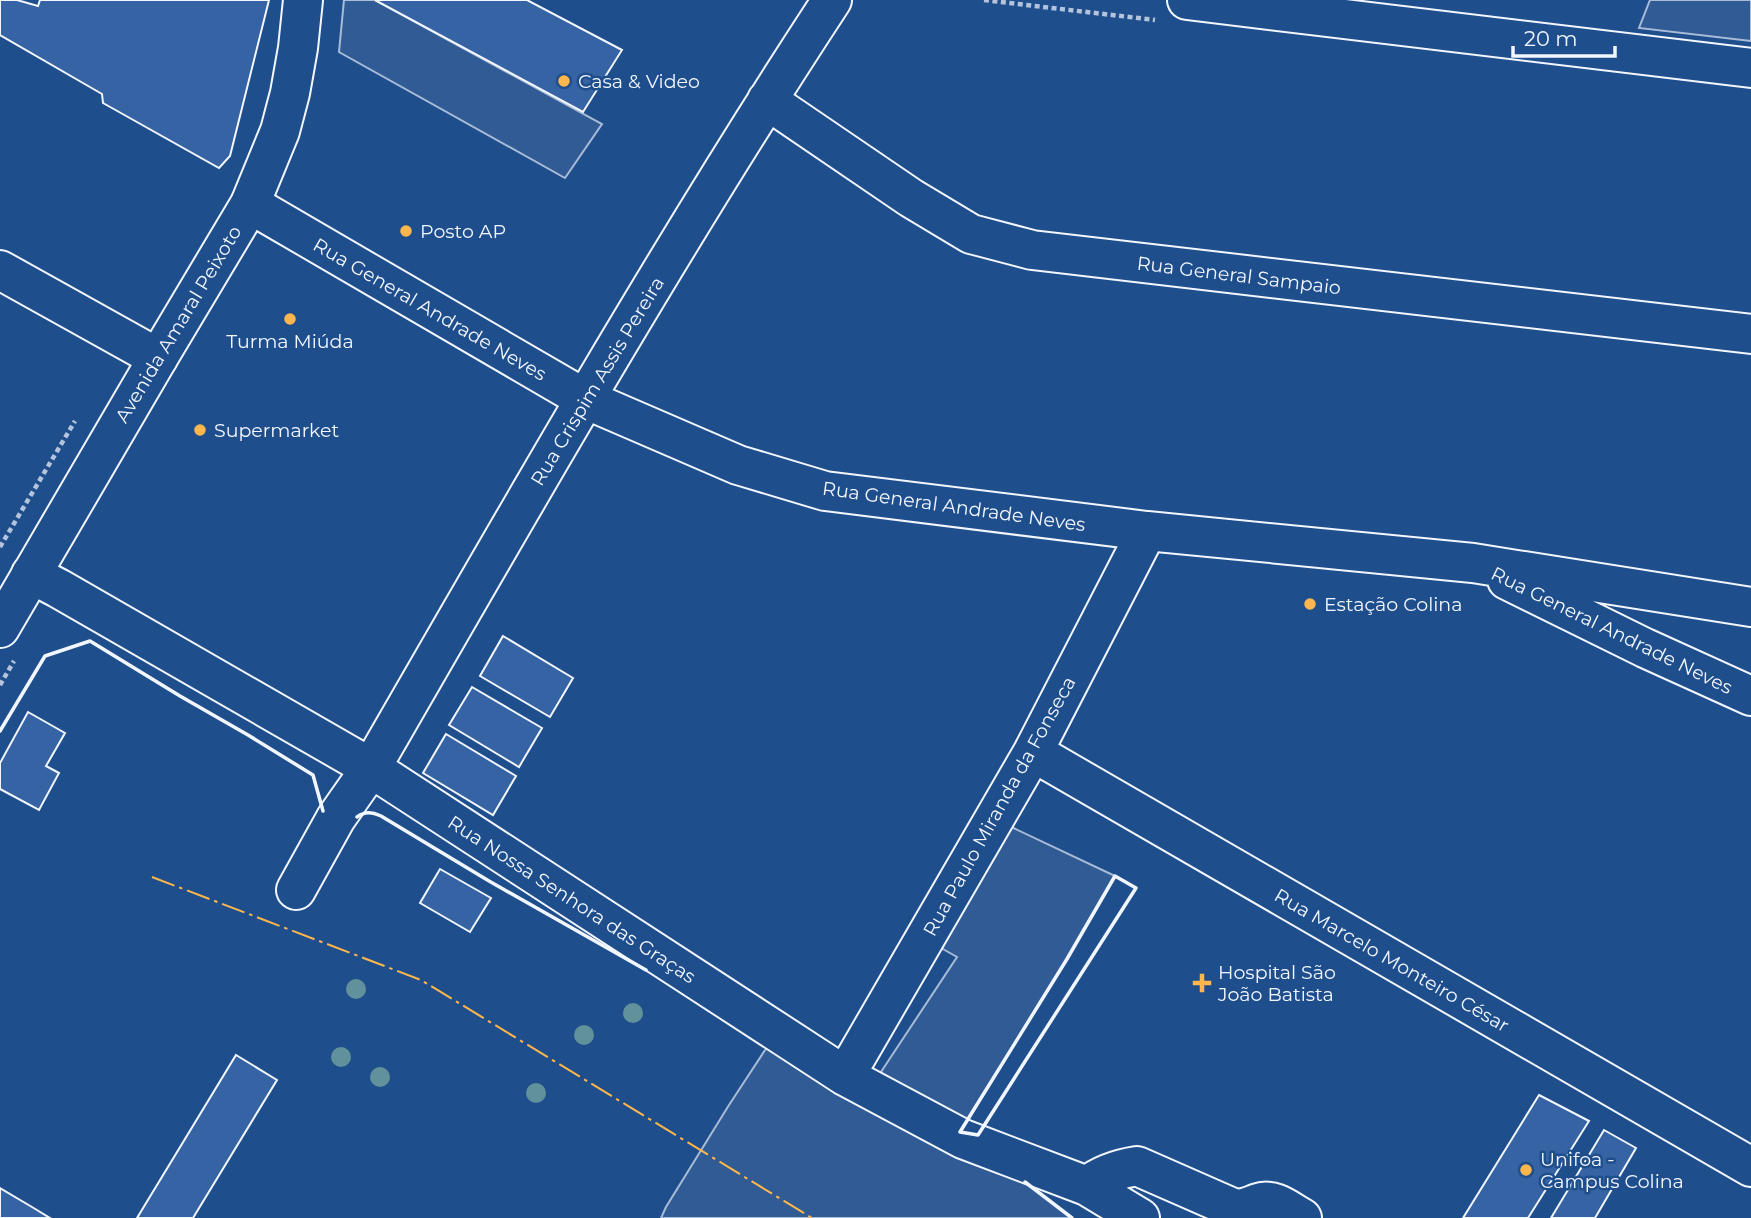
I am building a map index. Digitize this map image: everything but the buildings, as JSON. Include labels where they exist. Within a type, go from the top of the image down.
[{"type":"street","name":"Avenida Amaral Peixoto","points":[[0,628],[250,204],[280,131],[290,93],[303,0]]},
{"type":"street","name":"Rua Crispim Assis Pereira","points":[[296,890],[336,818],[371,768],[584,399],[766,100],[832,0]]},
{"type":"street","points":[[1187,0],[1751,68]]},
{"type":"street","name":"Rua General Sampaio","points":[[766,100],[911,198],[971,234],[1032,250],[1751,334]]},
{"type":"street","name":"Rua General Andrade Neves","points":[[250,204],[584,399],[738,465],[825,491],[1147,531],[1474,563],[1751,607]]},
{"type":"street","points":[[0,270],[158,358]]},
{"type":"street","name":"Rua Paulo Miranda da Fonseca","points":[[845,1076],[1033,752],[1147,531]]},
{"type":"street","name":"Rua General Andrade Neves","points":[[1474,563],[1645,648],[1751,696]]},
{"type":"street","name":"Rua Nossa Senhora das Graças","points":[[31,574],[371,768],[845,1076],[963,1139],[1087,1186],[1129,1214]]},
{"type":"street","name":"Rua Marcelo Monteiro César","points":[[1033,752],[1751,1167]]},
{"type":"street","points":[[1087,1186],[1106,1174],[1137,1166],[1235,1209],[1246,1209],[1267,1200],[1302,1218]]},
{"type":"shaded area","points":[[344,0],[375,0],[602,124],[565,178],[339,52]]},
{"type":"shaded area","points":[[1650,0],[1751,0],[1751,41],[1639,28]]},
{"type":"shaded area","points":[[1007,825],[1115,876],[960,1132],[871,1087],[957,957],[934,944]]},
{"type":"shaded area","points":[[771,1041],[1032,1187],[1072,1218],[661,1218]]},
{"type":"wall","points":[[0,731],[45,656],[90,641],[313,775],[323,811]]},
{"type":"wall","points":[[357,817],[369,813],[381,816],[646,970]]},
{"type":"wall","points":[[1115,876],[1136,888],[978,1135],[960,1132],[1115,876]]},
{"type":"wall","points":[[1025,1182],[1072,1218]]},
{"type":"power","points":[[152,877],[421,980],[812,1218]]},
{"type":"place","name":"Casa & Video","points":[[564,81]]},
{"type":"place","name":"Posto AP","points":[[406,231]]},
{"type":"place","name":"Turma Miúda","points":[[290,319]]},
{"type":"place","name":"Supermarket","points":[[200,430]]},
{"type":"place","name":"Estação Colina","points":[[1310,604]]},
{"type":"place","name":"Hospital São João Batista","points":[[1202,983]]},
{"type":"place","name":"Unifoa - Campus Colina","points":[[1526,1170]]}]
